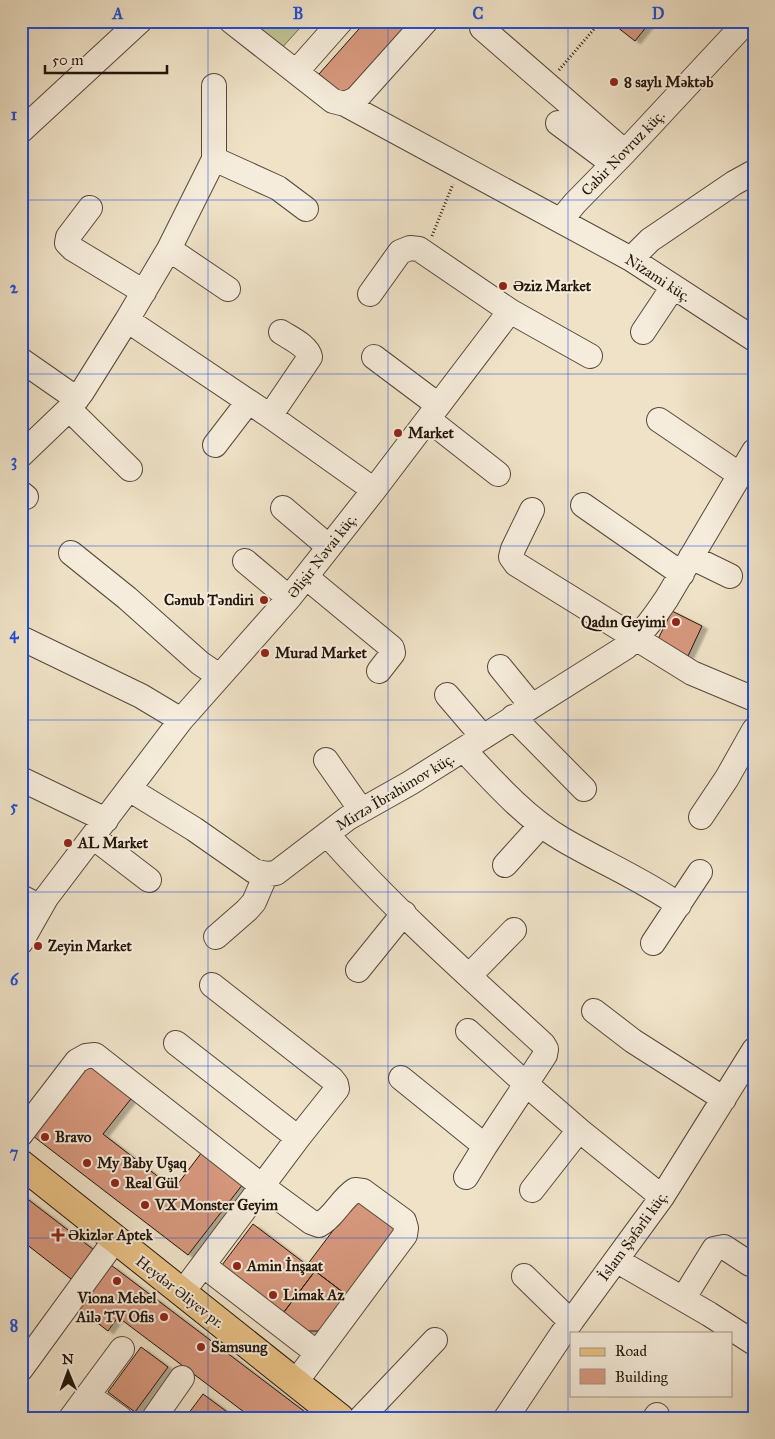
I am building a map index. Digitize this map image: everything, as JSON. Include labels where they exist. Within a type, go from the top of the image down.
[{"type":"main road","name":"Heydər Əliyev pr.","points":[[21,1164],[340,1418]]},
{"type":"street","points":[[21,130],[140,21]]},
{"type":"street","name":"Nizami küç.","points":[[231,21],[333,101],[346,104],[631,259],[754,339]]},
{"type":"street","points":[[296,72],[341,21]]},
{"type":"street","points":[[346,104],[356,99],[426,21]]},
{"type":"street","name":"Cabir Novruz küç.","points":[[561,220],[747,21]]},
{"type":"street","points":[[482,28],[547,84],[619,158]]},
{"type":"street","points":[[21,456],[73,404],[127,320],[169,249],[214,160],[214,86]]},
{"type":"street","points":[[558,123],[619,158]]},
{"type":"street","points":[[214,160],[278,188],[306,209]]},
{"type":"street","points":[[631,259],[650,240],[734,183],[754,172]]},
{"type":"street","points":[[90,208],[68,237],[67,243],[73,249],[144,292]]},
{"type":"street","points":[[370,294],[400,252],[410,248],[419,249],[510,311],[590,356]]},
{"type":"street","points":[[169,249],[228,289]]},
{"type":"street","points":[[643,332],[673,287]]},
{"type":"street","name":"Əlişir Nəvai küç.","points":[[21,942],[31,902],[100,828],[181,720],[289,598],[510,311]]},
{"type":"street","points":[[127,320],[270,416],[374,490]]},
{"type":"street","points":[[270,416],[310,357],[309,352],[280,332]]},
{"type":"street","points":[[374,357],[498,474]]},
{"type":"street","points":[[21,360],[73,404],[130,469]]},
{"type":"street","points":[[215,445],[248,402]]},
{"type":"street","points":[[659,420],[749,461]]},
{"type":"street","name":"Mirzə İbrahimov küç.","points":[[266,874],[276,873],[361,810],[410,783],[626,647],[658,612],[749,461]]},
{"type":"street","points":[[583,505],[687,566],[730,576]]},
{"type":"street","points":[[283,508],[329,547]]},
{"type":"street","points":[[532,510],[513,548],[511,557],[516,564],[692,673],[754,699]]},
{"type":"street","points":[[71,553],[134,604],[200,663],[219,676]]},
{"type":"street","points":[[245,561],[289,598]]},
{"type":"street","points":[[306,577],[392,648],[393,654],[379,671]]},
{"type":"street","points":[[21,638],[141,696],[181,720]]},
{"type":"street","points":[[500,668],[522,711],[584,789]]},
{"type":"street","points":[[447,695],[473,744],[541,825],[562,839],[660,891],[679,905]]},
{"type":"street","points":[[701,816],[727,778],[754,730]]},
{"type":"street","points":[[326,760],[361,810]]},
{"type":"street","points":[[21,779],[100,828],[149,880]]},
{"type":"street","points":[[129,789],[194,829],[254,870],[266,874],[254,902],[216,937]]},
{"type":"street","points":[[505,865],[541,825]]},
{"type":"street","points":[[327,834],[360,870],[469,976],[543,1044],[546,1050],[546,1055],[466,1177]]},
{"type":"street","points":[[653,943],[700,872]]},
{"type":"street","points":[[358,970],[404,913]]},
{"type":"street","points":[[469,976],[514,930]]},
{"type":"street","points":[[182,1293],[298,1138],[337,1090],[336,1084],[332,1079],[212,985]]},
{"type":"street","points":[[594,1011],[633,1040],[724,1099]]},
{"type":"street","points":[[468,1031],[579,1130],[662,1197]]},
{"type":"street","points":[[176,1043],[298,1138]]},
{"type":"street","name":"İslam Şəfərli küç.","points":[[506,1418],[571,1322],[662,1197],[754,1050]]},
{"type":"street","points":[[21,1134],[77,1061],[86,1056],[95,1055],[311,1222],[319,1225],[326,1221],[350,1194],[356,1190],[363,1191],[404,1221],[405,1235],[295,1382]]},
{"type":"street","points":[[401,1078],[485,1146]]},
{"type":"street","points":[[532,1190],[579,1130]]},
{"type":"street","points":[[21,1369],[115,1240]]},
{"type":"street","points":[[683,1299],[714,1249],[724,1247],[750,1264]]},
{"type":"street","points":[[616,1260],[754,1343]]},
{"type":"street","points":[[203,1265],[317,1353]]},
{"type":"street","points":[[524,1276],[571,1322]]},
{"type":"street","points":[[361,1418],[434,1340]]},
{"type":"street","points":[[71,1418],[122,1349]]},
{"type":"street","points":[[154,1418],[182,1378]]},
{"type":"street","points":[[88,1395],[120,1418]]},
{"type":"path","points":[[547,84],[601,21]]},
{"type":"path","points":[[425,253],[460,166]]},
{"type":"green space","points":[[245,21],[293,21],[299,29],[279,51]]},
{"type":"building","points":[[366,21],[411,21],[345,96],[319,74]]},
{"type":"building","points":[[613,21],[651,21],[635,41],[612,23]]},
{"type":"building","points":[[672,611],[702,626],[688,656],[657,641]]},
{"type":"building","points":[[90,1062],[134,1095],[103,1134],[174,1189],[202,1152],[243,1184],[188,1255],[33,1136]]},
{"type":"building","points":[[21,1194],[98,1253],[75,1282],[21,1240]]},
{"type":"building","points":[[359,1196],[400,1227],[348,1296],[315,1271],[281,1316],[219,1269],[253,1224],[307,1265]]},
{"type":"building","points":[[111,1265],[313,1418],[252,1418],[118,1317],[108,1331],[78,1308]]},
{"type":"building","points":[[315,1271],[348,1296],[322,1331],[303,1331],[281,1316]]},
{"type":"building","points":[[141,1347],[168,1367],[135,1412],[108,1392]]},
{"type":"building","points":[[203,1394],[230,1414],[227,1418],[185,1418]]},
{"type":"place","name":"8 saylı Məktəb","points":[[614,82]]},
{"type":"place","name":"Əziz Market","points":[[503,286]]},
{"type":"place","name":"Market","points":[[398,433]]},
{"type":"place","name":"Cənub Təndiri","points":[[264,600]]},
{"type":"place","name":"Qadın Geyimi","points":[[676,622]]},
{"type":"place","name":"Murad Market","points":[[265,653]]},
{"type":"place","name":"AL Market","points":[[68,843]]},
{"type":"place","name":"Zeyin Market","points":[[38,946]]},
{"type":"place","name":"Bravo","points":[[45,1137]]},
{"type":"place","name":"My Baby Uşaq","points":[[87,1163]]},
{"type":"place","name":"Real Gül","points":[[115,1183]]},
{"type":"place","name":"VX Monster Geyim","points":[[145,1205]]},
{"type":"place","name":"Əkizlər Aptek","points":[[58,1235]]},
{"type":"place","name":"Amin İnşaat","points":[[237,1266]]},
{"type":"place","name":"Viona Mebel","points":[[117,1281]]},
{"type":"place","name":"Limak Az","points":[[273,1295]]},
{"type":"place","name":"Ailə TV Ofis","points":[[164,1317]]},
{"type":"place","name":"Samsung","points":[[201,1347]]}]
